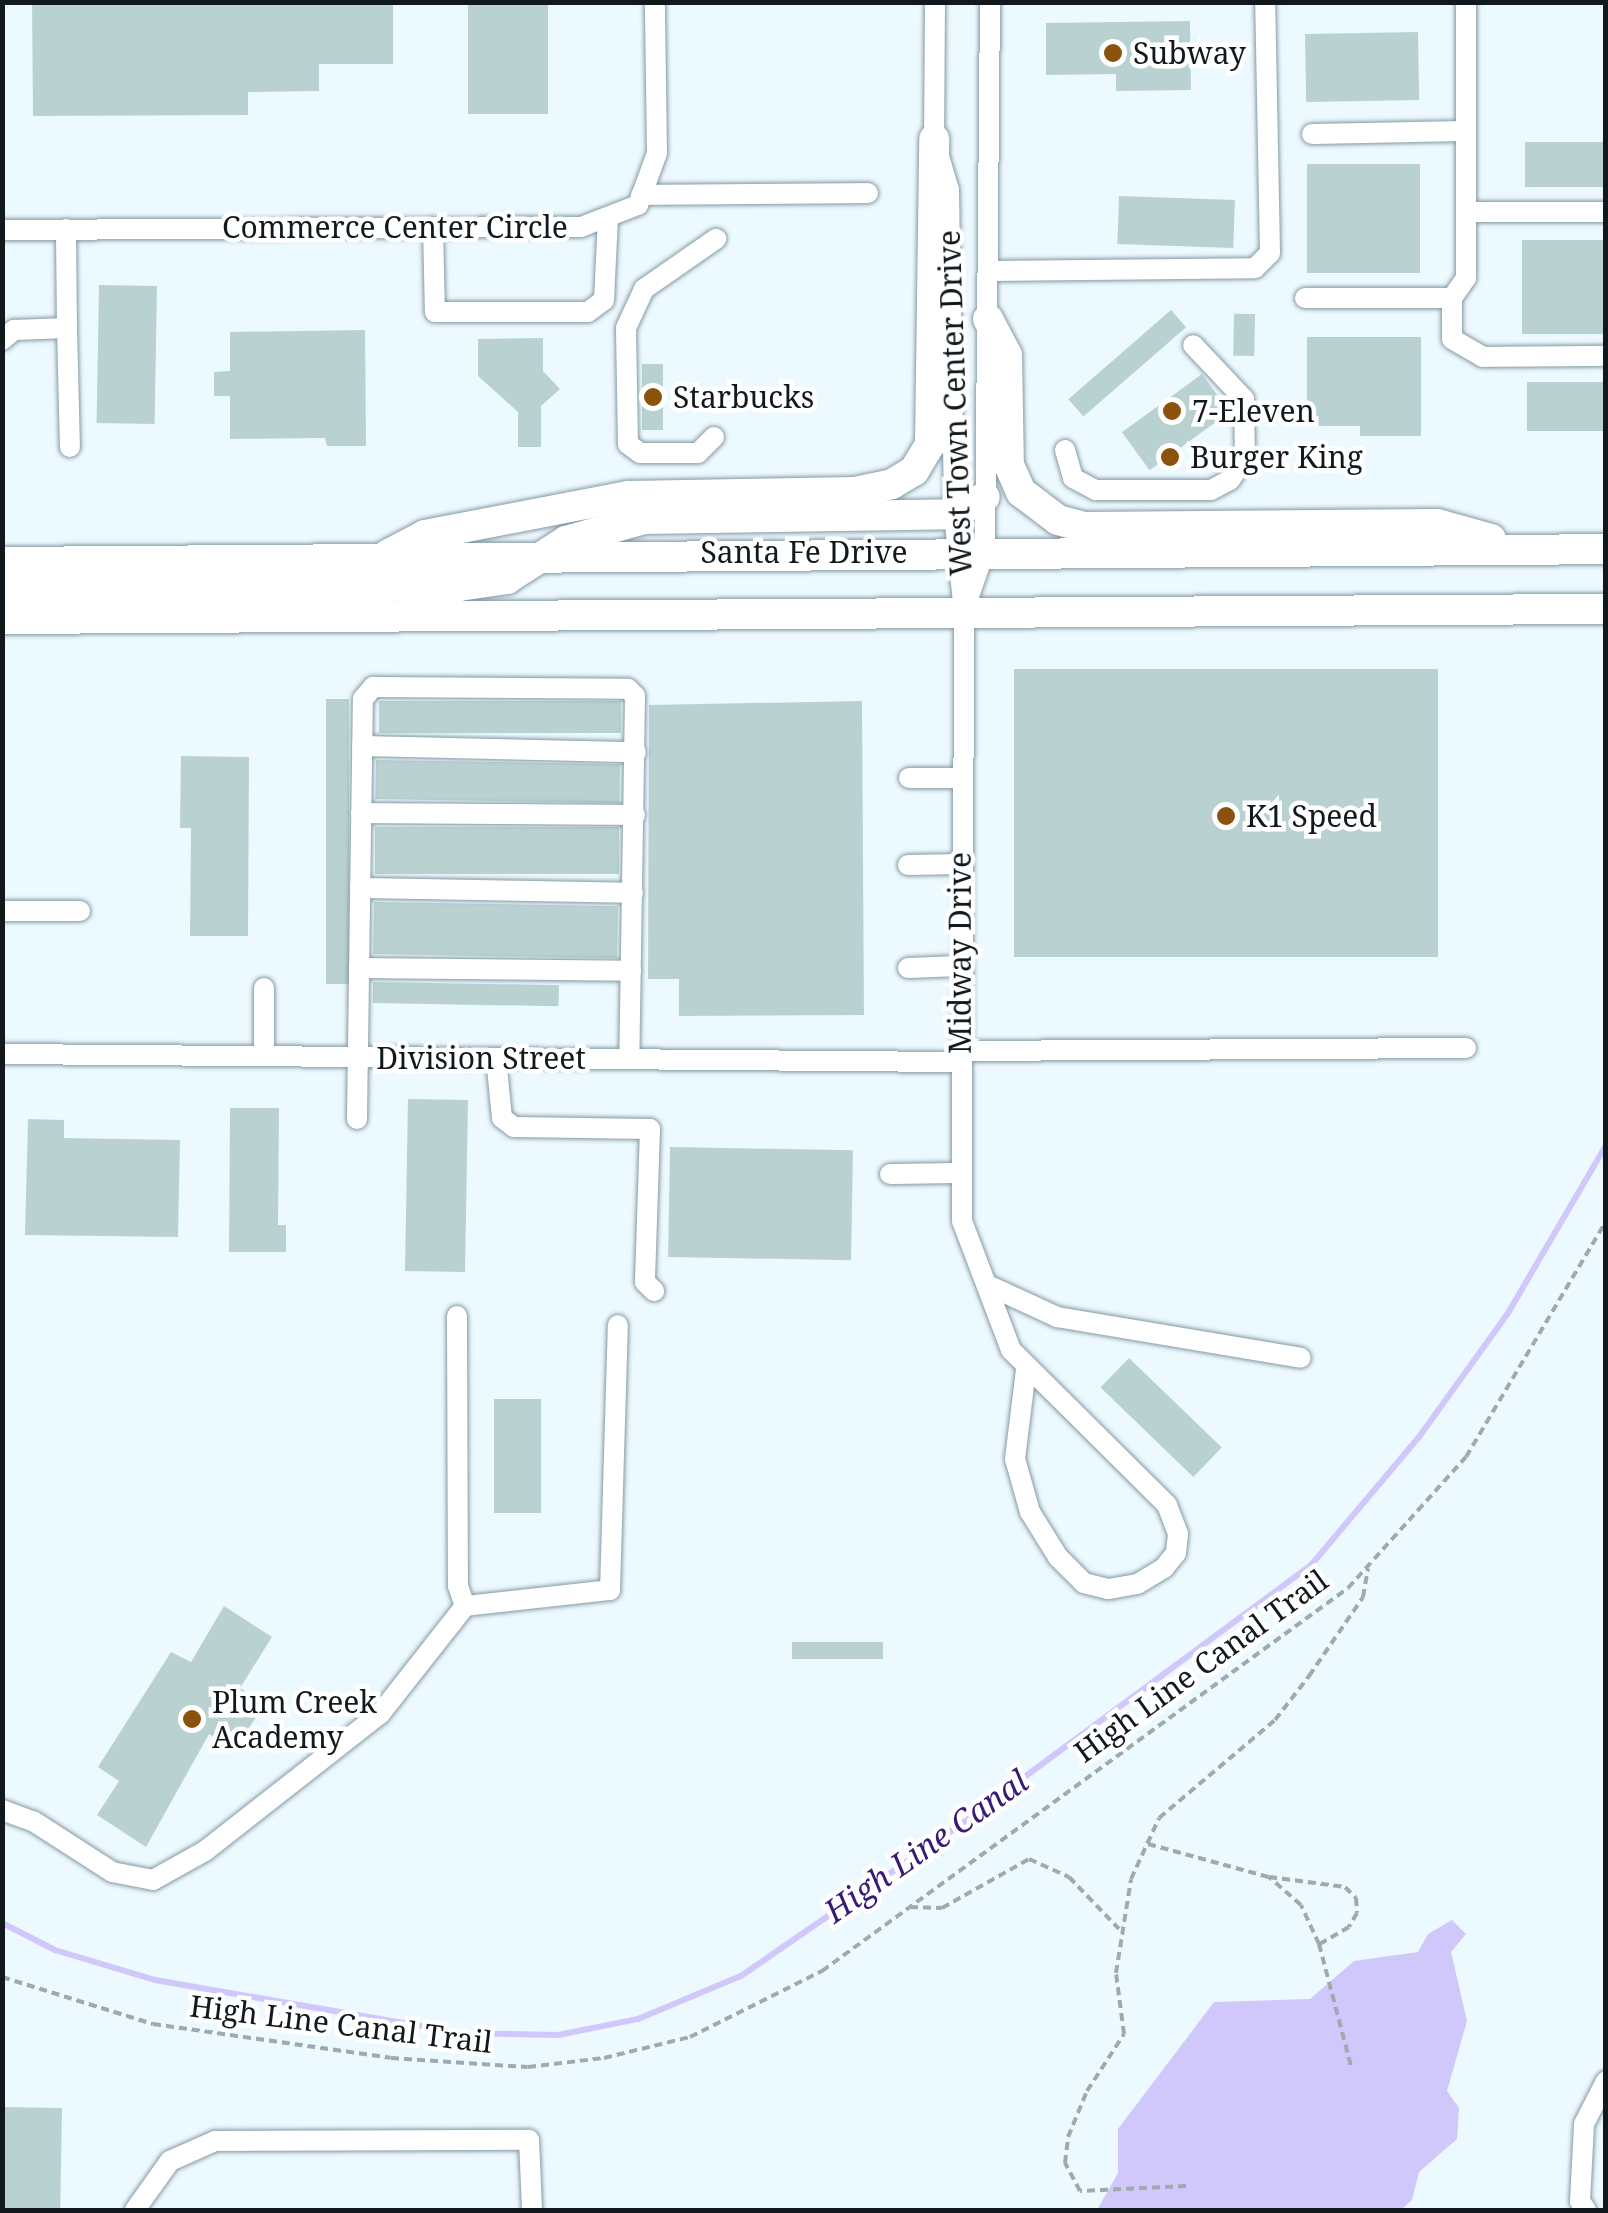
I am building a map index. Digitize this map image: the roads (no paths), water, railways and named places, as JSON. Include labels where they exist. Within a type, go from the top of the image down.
[{"type":"highway","points":[[382,558],[425,535],[628,496],[854,492],[892,484],[914,471],[930,444],[934,139]]},
{"type":"highway","points":[[988,319],[1007,355],[1009,464],[1021,492],[1058,520],[1085,527],[1436,524],[1528,549]]},
{"type":"highway","points":[[2,592],[459,586],[507,578],[543,554],[607,526],[644,520],[954,514],[985,497]]},
{"type":"highway","name":"Santa Fe Drive","points":[[2,562],[971,550],[1606,549]]},
{"type":"highway","points":[[1514,610],[1606,587]]},
{"type":"highway","name":"Santa Fe Drive","points":[[2,618],[1606,609]]},
{"type":"street","points":[[655,2],[657,153],[642,195],[868,193]]},
{"type":"street","name":"West Town Center Drive","points":[[935,2],[934,139],[949,190],[954,514],[971,550],[964,612]]},
{"type":"street","name":"West Town Center Drive","points":[[964,612],[971,550],[985,497],[990,2]]},
{"type":"street","points":[[989,271],[1255,268],[1270,253],[1266,2]]},
{"type":"street","points":[[1466,2],[1466,278],[1452,298],[1452,339],[1483,357],[1606,356]]},
{"type":"street","points":[[1312,134],[1466,131]]},
{"type":"street","name":"Commerce Center Circle","points":[[2,230],[580,227],[638,205],[642,195]]},
{"type":"street","points":[[1466,212],[1606,212]]},
{"type":"street","points":[[432,228],[435,312],[588,312],[604,300],[608,217]]},
{"type":"street","points":[[66,229],[70,447]]},
{"type":"street","points":[[714,437],[698,453],[640,453],[628,444],[626,328],[644,289],[716,239]]},
{"type":"street","points":[[1305,298],[1452,298]]},
{"type":"street","points":[[2,340],[14,330],[67,328]]},
{"type":"street","points":[[1065,450],[1073,478],[1096,490],[1211,490],[1230,480],[1244,458],[1244,399],[1194,345]]},
{"type":"street","name":"Midway Drive","points":[[964,612],[961,1173],[967,1239],[992,1287],[1011,1350],[1026,1370]]},
{"type":"street","points":[[357,1119],[363,699],[373,687],[628,690],[637,701],[628,1060]]},
{"type":"street","points":[[362,746],[636,752]]},
{"type":"street","points":[[908,778],[962,778]]},
{"type":"street","points":[[361,813],[634,815]]},
{"type":"street","points":[[908,865],[960,864]]},
{"type":"street","points":[[360,888],[633,893]]},
{"type":"street","points":[[2,911],[80,910]]},
{"type":"street","points":[[908,968],[960,966]]},
{"type":"street","points":[[359,968],[631,972]]},
{"type":"street","points":[[264,988],[264,1056]]},
{"type":"street","name":"Division Street","points":[[2,1054],[628,1060],[1466,1048]]},
{"type":"street","points":[[496,1058],[502,1118],[514,1127],[650,1128],[645,1282],[654,1291]]},
{"type":"street","points":[[890,1174],[961,1173]]},
{"type":"street","points":[[992,1287],[1057,1317],[1301,1358]]},
{"type":"street","points":[[457,1316],[458,1586],[464,1606]]},
{"type":"street","points":[[2,1810],[33,1820],[112,1872],[153,1880],[205,1851],[380,1714],[464,1606],[610,1590],[618,1326]]},
{"type":"street","points":[[1026,1370],[1167,1505],[1178,1534],[1176,1552],[1164,1568],[1137,1584],[1108,1589],[1084,1583],[1058,1557],[1030,1512],[1015,1458],[1026,1370]]},
{"type":"street","points":[[1586,2210],[1580,2201],[1584,2124],[1606,2081]]},
{"type":"street","points":[[135,2210],[170,2161],[215,2141],[529,2140],[532,2210]]},
{"type":"waterway","name":"High Line Canal","points":[[2,1923],[55,1950],[155,1980],[462,2033],[558,2035],[638,2019],[741,1976],[957,1827],[1312,1564],[1419,1437],[1508,1313],[1606,1145]]},
{"type":"place","name":"Subway","points":[[1113,53]]},
{"type":"place","name":"Starbucks","points":[[653,397]]},
{"type":"place","name":"7-Eleven","points":[[1172,411]]},
{"type":"place","name":"Burger King","points":[[1170,457]]},
{"type":"place","name":"K1 Speed","points":[[1226,816]]},
{"type":"place","name":"Plum Creek Academy","points":[[192,1719]]}]
